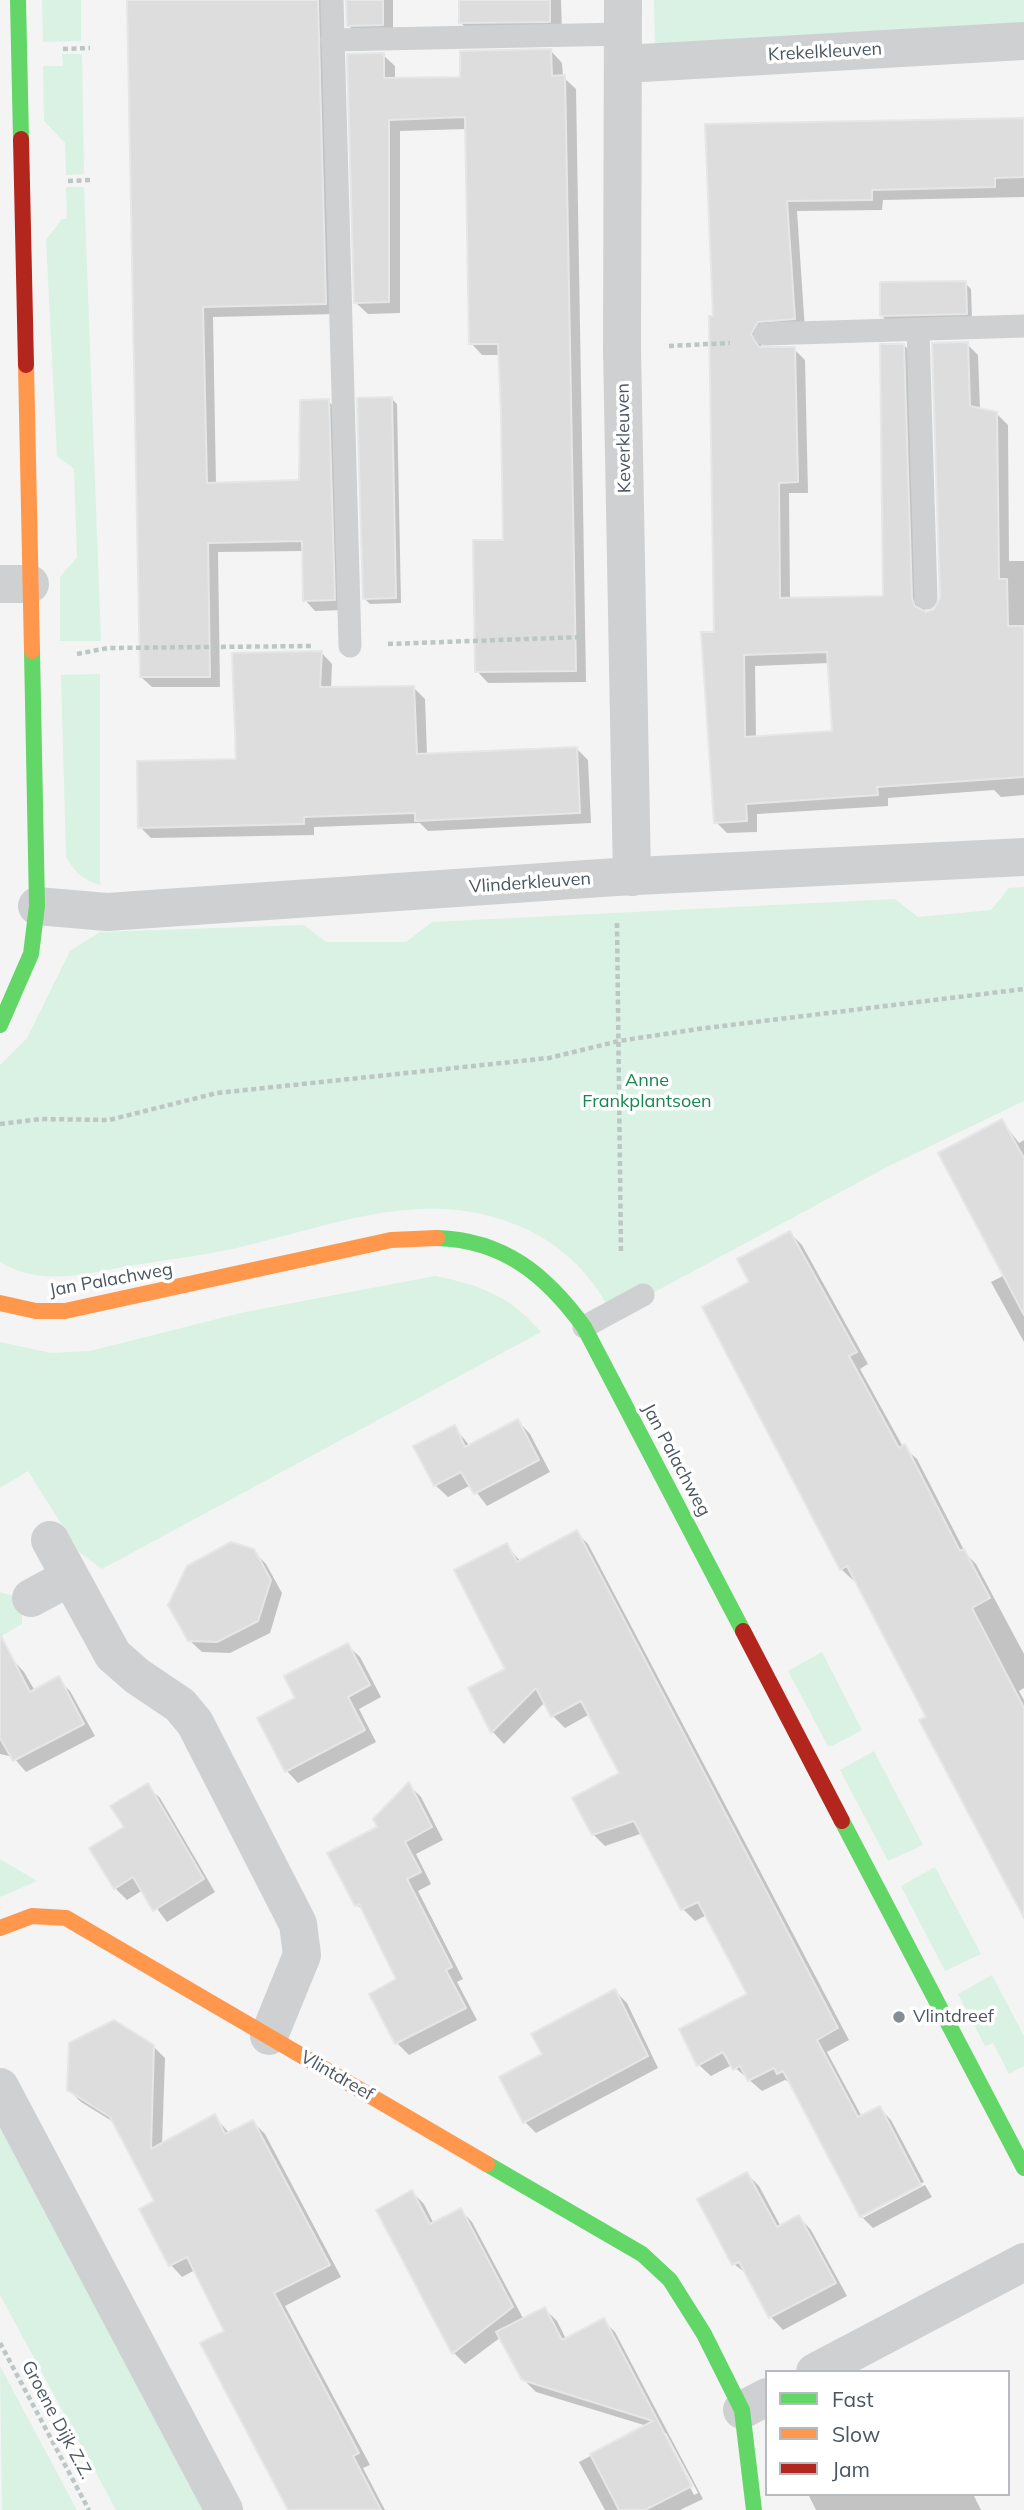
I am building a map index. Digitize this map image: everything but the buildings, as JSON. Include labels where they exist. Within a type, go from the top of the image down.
[{"type":"street","points":[[0,1026],[31,954],[37,906],[15,584],[11,213],[18,0]]},
{"type":"street","name":"Krekelkleuven","points":[[624,33],[1024,41]]},
{"type":"street","name":"Keverkleuven","points":[[624,33],[624,877]]},
{"type":"street","name":"Vlinderkleuven","points":[[37,906],[107,912],[624,877],[1024,857]]},
{"type":"street","name":"Jan Palachweg","points":[[0,1303],[36,1311],[65,1311],[391,1240],[435,1236],[468,1239],[512,1254],[541,1272],[563,1294],[584,1327],[1024,2168]]},
{"type":"street","points":[[50,1540],[113,1655],[137,1676],[180,1705],[195,1723],[298,1924],[302,1955],[269,2036]]},
{"type":"street","points":[[31,1598],[70,1577]]},
{"type":"street","name":"Vlintdreef","points":[[0,1928],[19,1917],[41,1912],[66,1918],[642,2254],[670,2280],[704,2334],[755,2403],[754,2510]]},
{"type":"street","points":[[0,2087],[225,2510]]},
{"type":"street","points":[[819,2370],[1024,2262]]},
{"type":"lane","points":[[332,0],[350,646]]},
{"type":"lane","points":[[332,40],[624,33]]},
{"type":"lane","points":[[765,334],[1024,326]]},
{"type":"lane","points":[[918,331],[926,598]]},
{"type":"lane","points":[[584,1327],[643,1295]]},
{"type":"path","points":[[622,349],[735,343],[765,334]]},
{"type":"path","points":[[621,1254],[619,1041],[624,877]]},
{"type":"path","points":[[0,1124],[41,1119],[109,1120],[217,1093],[549,1058],[619,1041],[815,1013],[1024,989]]},
{"type":"path","name":"Groene Dijk Z.Z.","points":[[0,2343],[89,2510]]},
{"type":"green space","points":[[42,0],[81,0],[81,41],[43,42]]},
{"type":"green space","points":[[654,0],[1024,0],[1024,28],[655,49]]},
{"type":"green space","points":[[62,54],[82,54],[84,174],[66,175],[65,143],[44,121],[43,66],[63,66]]},
{"type":"green space","points":[[66,187],[84,187],[101,641],[60,641],[60,577],[77,557],[74,469],[57,456],[46,240],[62,219],[67,219]]},
{"type":"green space","points":[[100,674],[100,885],[80,875],[66,856],[61,675]]},
{"type":"green space","name":"Anne Frankplantsoen","points":[[1024,887],[1024,1101],[887,1167],[612,1315],[596,1288],[577,1265],[541,1237],[493,1217],[458,1210],[388,1212],[219,1252],[79,1275],[32,1274],[0,1262],[0,1065],[27,1038],[70,951],[100,932],[304,925],[326,942],[406,942],[432,922],[895,899],[918,917],[991,910],[1009,888]]},
{"type":"green space","points":[[435,1276],[467,1283],[494,1294],[518,1309],[541,1332],[102,1569],[79,1552],[28,1471],[0,1488],[0,1342],[51,1353],[90,1351],[245,1312]]},
{"type":"green space","points":[[0,1592],[22,1599],[22,1624],[0,1637]]},
{"type":"green space","points":[[822,1652],[862,1730],[832,1746],[828,1746],[788,1671]]},
{"type":"green space","points":[[874,1751],[923,1845],[888,1861],[840,1770]]},
{"type":"green space","points":[[0,1859],[37,1881],[0,1897]]},
{"type":"green space","points":[[935,1867],[981,1954],[945,1971],[901,1886]]},
{"type":"green space","points":[[992,1975],[1024,2036],[1024,2066],[1009,2074],[993,2043],[985,2046],[958,1994]]},
{"type":"green space","points":[[0,2122],[204,2510],[116,2510],[0,2295]]},
{"type":"green space","points":[[0,2366],[77,2510],[2,2510]]},
{"type":"traffic: fast","points":[[18,0],[21,139]]},
{"type":"traffic: fast","points":[[0,1025],[31,954],[37,906],[32,651]]},
{"type":"traffic: fast","points":[[437,1238],[461,1240],[503,1253],[538,1277],[570,1308],[584,1327],[743,1631]]},
{"type":"traffic: fast","points":[[842,1821],[1024,2168]]},
{"type":"traffic: fast","points":[[487,2164],[642,2254],[670,2280],[704,2334],[742,2410],[754,2510]]},
{"type":"traffic: slow","points":[[26,365],[32,651]]},
{"type":"traffic: slow","points":[[0,1303],[36,1311],[65,1311],[391,1240],[437,1238]]},
{"type":"traffic: slow","points":[[0,1928],[32,1916],[66,1918],[487,2164]]},
{"type":"traffic: jam","points":[[21,139],[26,365]]},
{"type":"traffic: jam","points":[[743,1631],[842,1821]]},
{"type":"place","name":"Vlintdreef","points":[[899,2017]]}]
